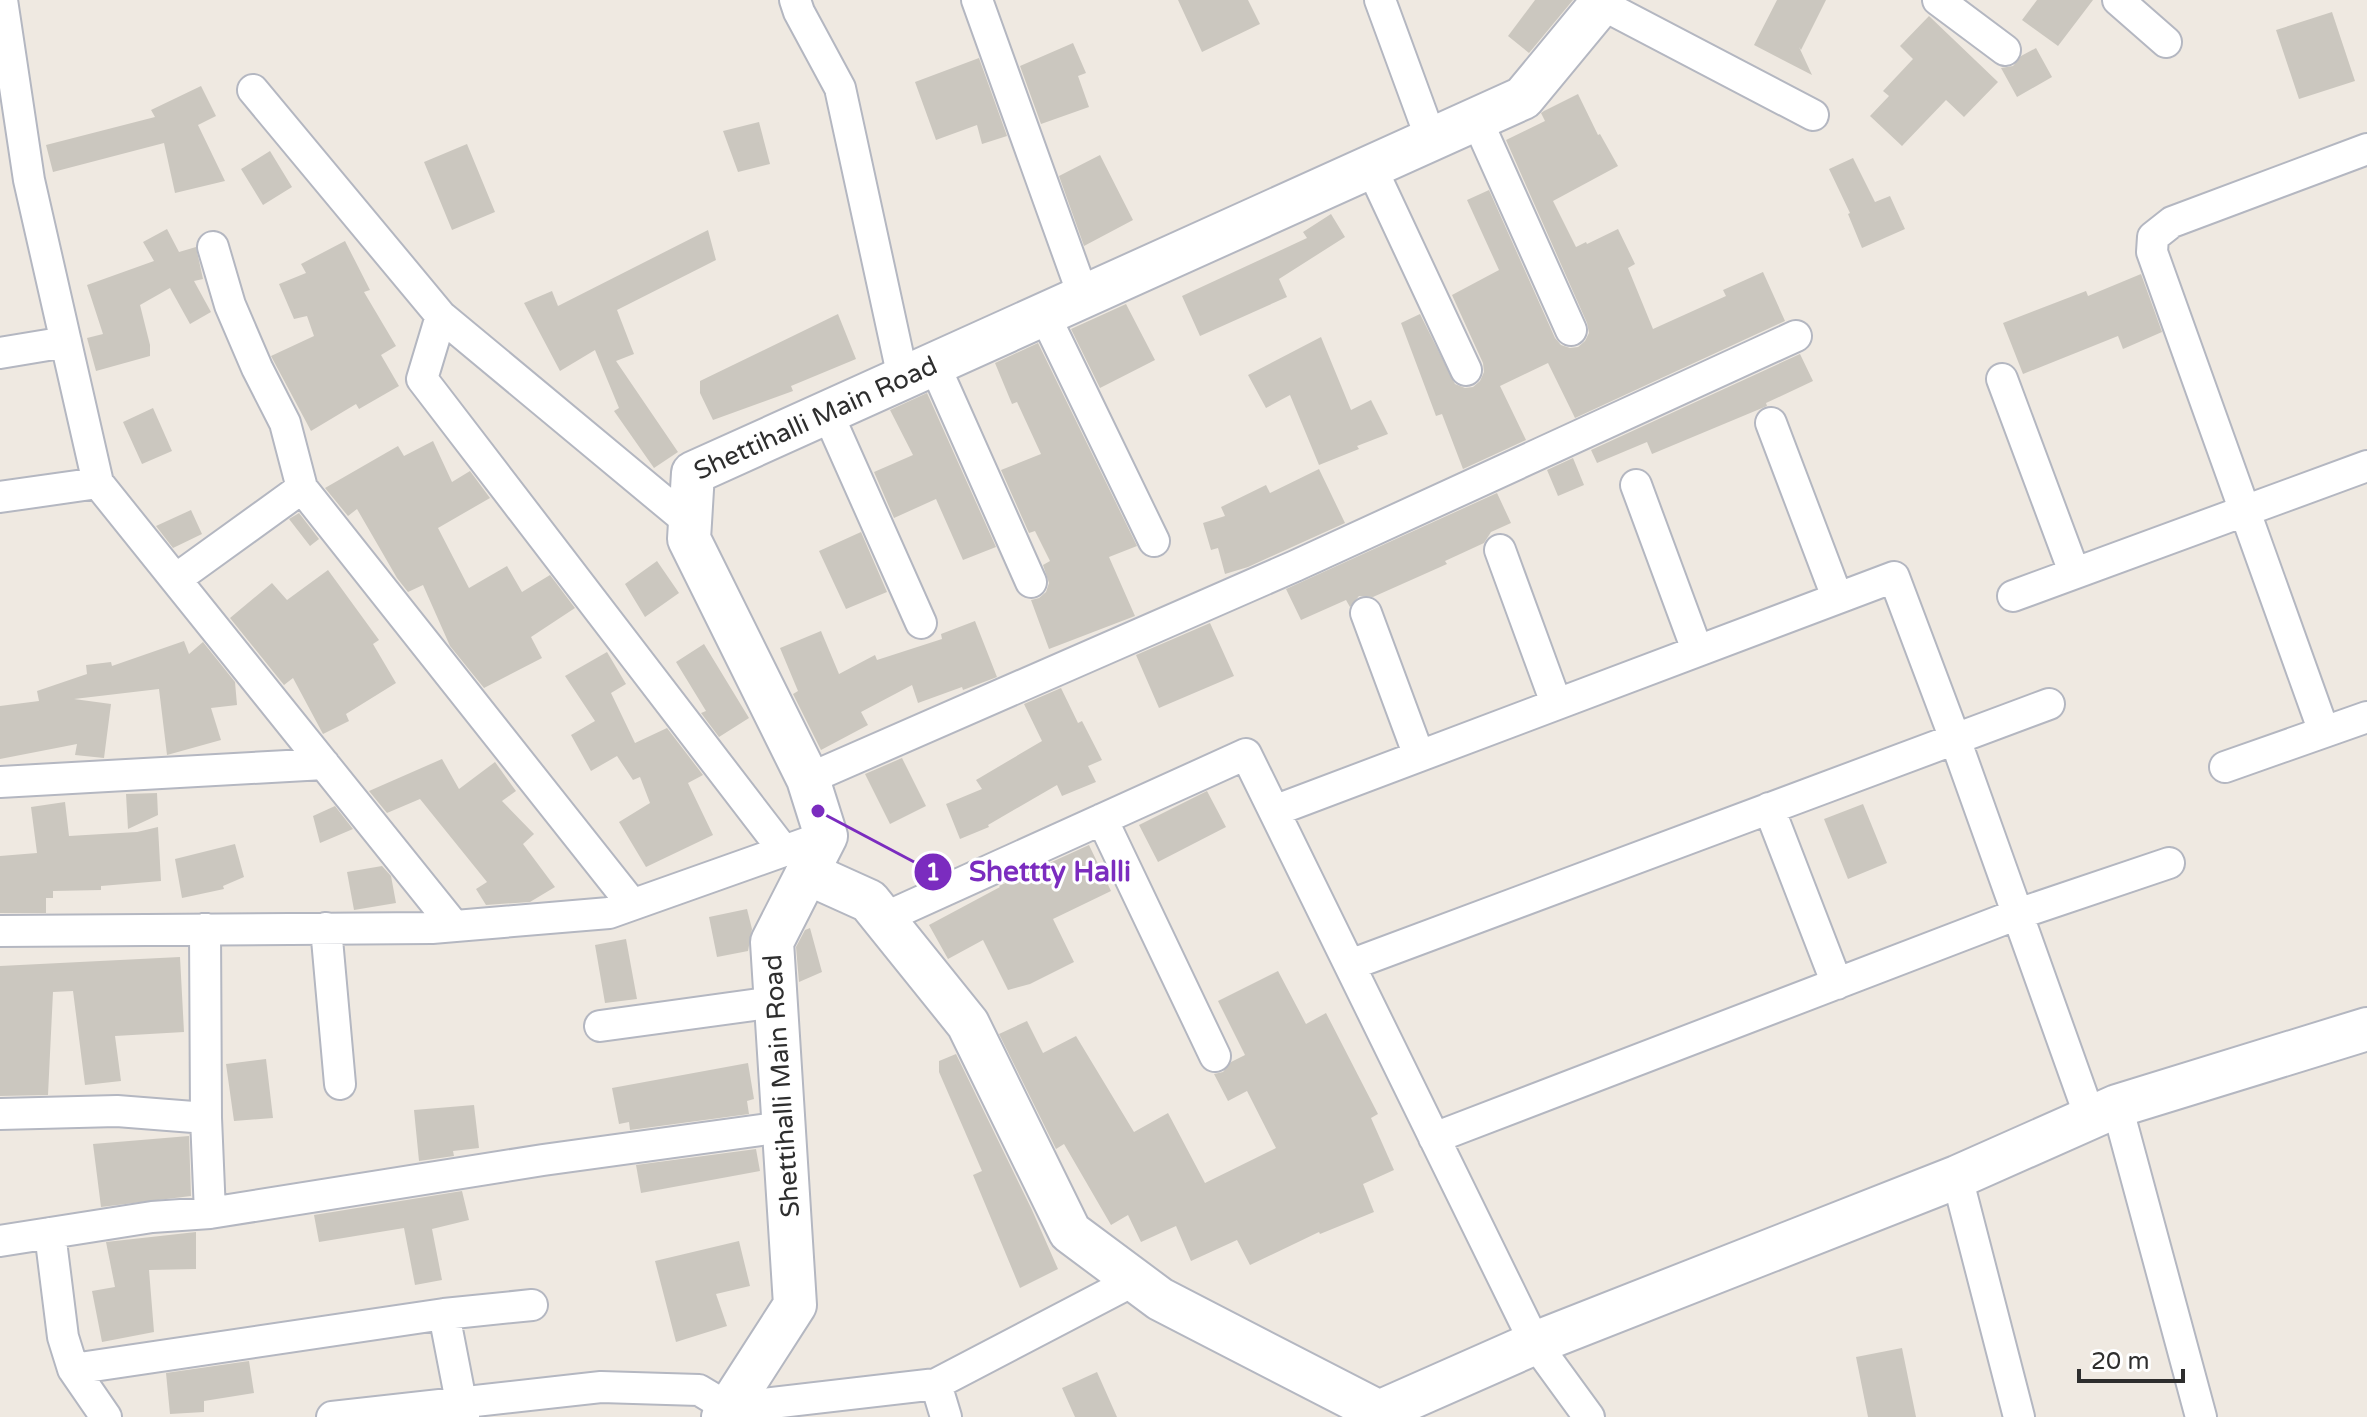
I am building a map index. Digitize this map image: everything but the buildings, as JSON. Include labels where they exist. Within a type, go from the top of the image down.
[{"type":"street","points":[[2,0],[29,180],[98,483],[454,926]]},
{"type":"street","points":[[795,0],[840,88],[918,371],[1031,582]]},
{"type":"street","points":[[977,0],[1083,295]]},
{"type":"street","points":[[1380,0],[1431,139]]},
{"type":"street","points":[[1938,0],[2005,50]]},
{"type":"street","points":[[2118,0],[2166,42]]},
{"type":"street","points":[[1603,2],[1813,115]]},
{"type":"street","name":"Shettihalli Main Road","points":[[726,1412],[795,1305],[772,942],[796,862],[826,836],[808,779],[689,539],[693,473],[1523,98],[1603,2]]},
{"type":"street","points":[[253,90],[441,316],[690,523]]},
{"type":"street","points":[[1476,118],[1571,330]]},
{"type":"street","points":[[2324,732],[2152,252],[2153,237],[2172,222],[2367,149]]},
{"type":"street","points":[[1371,167],[1466,370]]},
{"type":"street","points":[[213,247],[230,305],[285,423],[302,488],[632,904]]},
{"type":"street","points":[[1044,314],[1154,541]]},
{"type":"street","points":[[441,316],[422,379],[796,862],[869,901],[968,1024],[1070,1232],[1160,1299],[1379,1414],[1535,1343],[1957,1177],[2104,1112],[2367,1029]]},
{"type":"street","points":[[808,779],[1295,566],[1796,336]]},
{"type":"street","points":[[0,353],[66,342]]},
{"type":"street","points":[[2002,379],[2074,572]]},
{"type":"street","points":[[827,412],[921,623]]},
{"type":"street","points":[[1771,423],[1837,597]]},
{"type":"street","points":[[2013,596],[2367,466]]},
{"type":"street","points":[[0,497],[98,483]]},
{"type":"street","points":[[1636,485],[1697,650]]},
{"type":"street","points":[[176,579],[302,488]]},
{"type":"street","points":[[1500,550],[1556,703]]},
{"type":"street","points":[[1274,811],[1894,577],[2018,914],[2104,1112],[2201,1417]]},
{"type":"street","points":[[1366,613],[1419,756]]},
{"type":"street","points":[[1350,965],[2049,704]]},
{"type":"street","points":[[2225,767],[2367,717]]},
{"type":"street","points":[[884,918],[1246,754],[1535,1343],[1589,1417]]},
{"type":"street","points":[[0,782],[324,764]]},
{"type":"street","points":[[1769,808],[1837,984]]},
{"type":"street","points":[[1102,819],[1215,1056]]},
{"type":"street","points":[[0,931],[454,926],[609,913],[632,904],[796,862]]},
{"type":"street","points":[[1434,1138],[2018,914],[2169,863]]},
{"type":"street","points":[[326,928],[340,1084]]},
{"type":"street","points":[[205,929],[210,1213]]},
{"type":"street","points":[[600,1026],[775,1002]]},
{"type":"street","points":[[0,1114],[117,1111],[206,1118]]},
{"type":"street","points":[[0,1241],[152,1217],[210,1213],[543,1160],[783,1127]]},
{"type":"street","points":[[1957,1177],[2019,1417]]},
{"type":"street","points":[[50,1233],[63,1337],[73,1369],[106,1417]]},
{"type":"street","points":[[332,1417],[462,1410],[601,1387],[699,1390],[726,1412],[936,1384],[1135,1280]]},
{"type":"street","points":[[73,1369],[444,1314],[532,1305]]},
{"type":"street","points":[[444,1314],[462,1410]]},
{"type":"street","points":[[936,1384],[946,1417]]},
{"type":"place","name":"Shettty Halli","points":[[818,811]]}]
